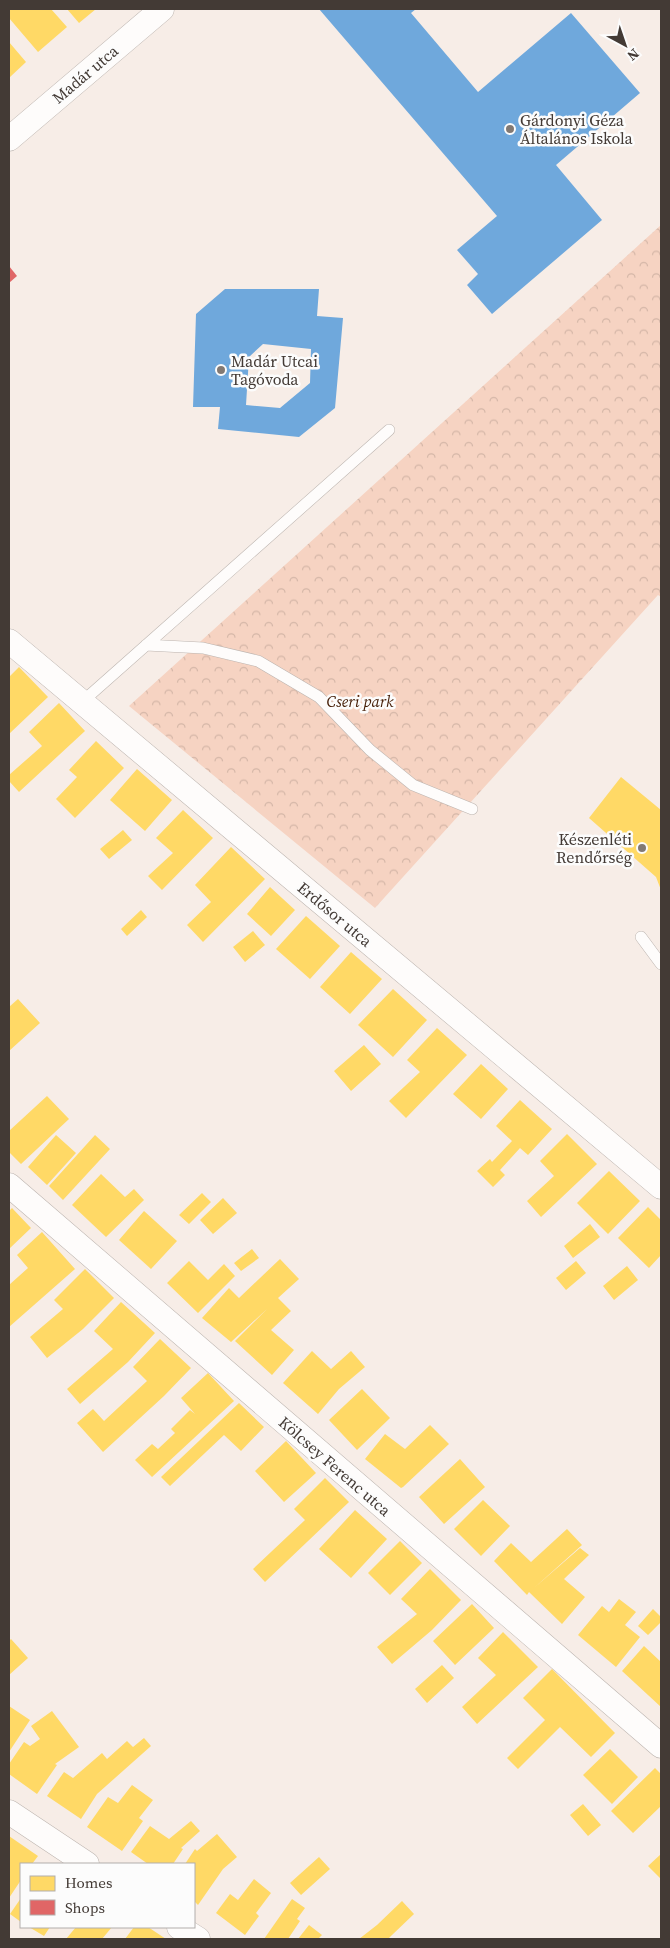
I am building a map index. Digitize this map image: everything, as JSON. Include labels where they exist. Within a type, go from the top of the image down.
[{"type":"street","name":"Madár utca","points":[[9,139],[162,9]]},
{"type":"street","name":"Erdősor utca","points":[[9,641],[661,1187]]},
{"type":"street","name":"Kölcsey Ferenc utca","points":[[9,1186],[661,1746]]},
{"type":"street","points":[[9,1812],[86,1863]]},
{"type":"street","points":[[181,1928],[198,1939]]},
{"type":"lane","points":[[82,702],[389,430]]},
{"type":"lane","points":[[146,645],[203,648],[258,662],[318,697],[370,750],[412,785],[472,809]]},
{"type":"lane","points":[[641,937],[661,964]]},
{"type":"green space","name":"Cseri park","points":[[661,225],[661,597],[658,595],[375,908],[129,706]]},
{"type":"building: Homes","points":[[9,9],[51,9],[67,27],[38,52],[9,18]]},
{"type":"building: Homes","points":[[67,9],[96,9],[79,23]]},
{"type":"building: Homes","points":[[9,42],[26,62],[9,78]]},
{"type":"building: Homes","points":[[19,667],[48,697],[9,734],[9,677]]},
{"type":"building: Homes","points":[[59,703],[85,731],[19,792],[9,781],[9,775],[42,746],[29,732]]},
{"type":"building: Homes","points":[[96,741],[124,768],[75,818],[56,799],[77,777],[69,770]]},
{"type":"building: Homes","points":[[137,769],[172,800],[145,831],[110,800]]},
{"type":"building: Homes","name":"Készenléti Rendőrség","points":[[621,777],[661,810],[661,890],[656,877],[589,818]]},
{"type":"building: Homes","points":[[183,810],[213,838],[162,890],[148,876],[173,853],[156,838]]},
{"type":"building: Homes","points":[[123,830],[132,840],[109,859],[100,849]]},
{"type":"building: Homes","points":[[231,847],[265,879],[203,942],[187,925],[211,902],[195,885]]},
{"type":"building: Homes","points":[[270,887],[295,910],[271,936],[247,914]]},
{"type":"building: Homes","points":[[141,910],[147,917],[127,936],[121,929]]},
{"type":"building: Homes","points":[[306,916],[340,946],[310,979],[276,949]]},
{"type":"building: Homes","points":[[253,931],[265,945],[245,962],[233,947]]},
{"type":"building: Homes","points":[[351,952],[382,979],[350,1014],[320,987]]},
{"type":"building: Homes","points":[[393,989],[427,1020],[393,1057],[358,1025]]},
{"type":"building: Homes","points":[[18,999],[40,1023],[9,1051],[9,1007]]},
{"type":"building: Homes","points":[[437,1028],[467,1055],[406,1118],[389,1101],[420,1072],[407,1060]]},
{"type":"building: Homes","points":[[364,1045],[381,1064],[351,1091],[334,1071]]},
{"type":"building: Homes","points":[[481,1064],[508,1089],[481,1119],[453,1094]]},
{"type":"building: Homes","points":[[47,1096],[69,1119],[21,1164],[9,1152],[9,1131]]},
{"type":"building: Homes","points":[[520,1100],[552,1129],[528,1155],[520,1148],[500,1170],[505,1175],[493,1187],[477,1171],[490,1159],[492,1162],[512,1141],[496,1126]]},
{"type":"building: Homes","points":[[567,1134],[597,1164],[541,1217],[527,1201],[554,1176],[540,1161]]},
{"type":"building: Homes","points":[[56,1135],[76,1153],[47,1185],[28,1167]]},
{"type":"building: Homes","points":[[95,1135],[110,1149],[63,1200],[49,1186]]},
{"type":"building: Homes","points":[[609,1171],[640,1201],[608,1234],[577,1203]]},
{"type":"building: Homes","points":[[101,1174],[125,1197],[134,1189],[144,1200],[106,1237],[72,1205]]},
{"type":"building: Homes","points":[[202,1193],[211,1202],[189,1224],[179,1215]]},
{"type":"building: Homes","points":[[223,1198],[237,1213],[213,1234],[200,1220]]},
{"type":"building: Homes","points":[[648,1207],[661,1220],[661,1255],[649,1268],[618,1238]]},
{"type":"building: Homes","points":[[12,1208],[31,1228],[9,1249],[9,1211]]},
{"type":"building: Homes","points":[[144,1211],[177,1241],[151,1269],[119,1240]]},
{"type":"building: Homes","points":[[590,1224],[600,1237],[573,1258],[564,1246]]},
{"type":"building: Homes","points":[[42,1232],[75,1269],[9,1327],[9,1285],[28,1268],[17,1255]]},
{"type":"building: Homes","points":[[252,1249],[259,1258],[241,1271],[234,1263]]},
{"type":"building: Homes","points":[[280,1259],[299,1279],[278,1298],[291,1311],[271,1330],[294,1350],[272,1375],[235,1341],[267,1309],[231,1342],[202,1318],[229,1288],[239,1298]]},
{"type":"building: Homes","points":[[189,1261],[208,1280],[224,1264],[235,1276],[198,1313],[167,1283]]},
{"type":"building: Homes","points":[[576,1261],[586,1273],[566,1290],[556,1278]]},
{"type":"building: Homes","points":[[627,1266],[638,1280],[614,1300],[603,1286]]},
{"type":"building: Homes","points":[[85,1269],[114,1298],[83,1329],[47,1358],[30,1337],[63,1309],[54,1300]]},
{"type":"building: Homes","points":[[121,1302],[155,1333],[128,1362],[80,1404],[67,1389],[113,1349],[94,1331]]},
{"type":"building: Homes","points":[[160,1339],[191,1368],[164,1396],[103,1452],[77,1423],[93,1409],[104,1421],[147,1381],[133,1367]]},
{"type":"building: Homes","points":[[312,1351],[331,1369],[351,1351],[365,1367],[339,1389],[318,1414],[283,1383]]},
{"type":"building: Homes","points":[[208,1373],[234,1401],[152,1477],[135,1460],[152,1444],[158,1449],[175,1433],[171,1429],[190,1410],[195,1414],[181,1398]]},
{"type":"building: Homes","points":[[362,1389],[390,1418],[357,1450],[329,1420]]},
{"type":"building: Homes","points":[[239,1403],[264,1427],[241,1451],[224,1435],[170,1486],[161,1477]]},
{"type":"building: Homes","points":[[430,1425],[449,1444],[403,1487],[401,1488],[365,1459],[385,1434],[405,1449]]},
{"type":"building: Homes","points":[[286,1441],[316,1473],[284,1502],[255,1471]]},
{"type":"building: Homes","points":[[460,1459],[485,1487],[444,1524],[419,1497]]},
{"type":"building: Homes","points":[[325,1478],[349,1502],[265,1582],[253,1569],[305,1520],[294,1509]]},
{"type":"building: Homes","points":[[483,1500],[510,1526],[481,1556],[454,1529]]},
{"type":"building: Homes","points":[[355,1510],[387,1539],[351,1578],[319,1549]]},
{"type":"building: Homes","points":[[567,1529],[582,1545],[534,1588],[580,1548],[589,1555],[564,1579],[585,1597],[562,1624],[529,1592],[527,1595],[494,1561],[511,1543],[531,1562]]},
{"type":"building: Homes","points":[[400,1541],[422,1563],[390,1595],[368,1573]]},
{"type":"building: Homes","points":[[430,1569],[461,1600],[432,1630],[392,1664],[377,1647],[417,1614],[401,1599]]},
{"type":"building: Homes","points":[[619,1599],[636,1612],[625,1625],[640,1637],[616,1667],[578,1635],[602,1606],[609,1612]]},
{"type":"building: Homes","points":[[472,1604],[494,1628],[455,1665],[433,1641]]},
{"type":"building: Homes","points":[[653,1609],[661,1617],[661,1622],[648,1635],[638,1626]]},
{"type":"building: Homes","points":[[503,1632],[538,1667],[477,1724],[462,1707],[496,1675],[478,1658]]},
{"type":"building: Homes","points":[[11,1639],[28,1658],[9,1675],[9,1641]]},
{"type":"building: Homes","points":[[644,1646],[661,1662],[661,1707],[622,1671]]},
{"type":"building: Homes","points":[[442,1665],[454,1678],[427,1703],[415,1689]]},
{"type":"building: Homes","points":[[552,1669],[615,1733],[591,1757],[560,1727],[518,1769],[507,1758],[545,1720],[523,1698]]},
{"type":"building: Homes","points":[[9,1706],[30,1720],[9,1752]]},
{"type":"building: Homes","points":[[52,1711],[79,1747],[55,1764],[57,1765],[37,1794],[9,1774],[9,1764],[24,1742],[30,1746],[40,1739],[31,1726]]},
{"type":"building: Homes","points":[[144,1738],[151,1746],[97,1794],[81,1819],[47,1796],[64,1772],[73,1778],[102,1753],[107,1759],[127,1741],[133,1747]]},
{"type":"building: Homes","points":[[610,1749],[638,1777],[612,1804],[583,1775]]},
{"type":"building: Homes","points":[[655,1768],[661,1774],[661,1806],[633,1833],[611,1811]]},
{"type":"building: Homes","points":[[132,1785],[153,1800],[139,1818],[143,1821],[122,1851],[87,1827],[108,1797],[118,1803]]},
{"type":"building: Homes","points":[[583,1804],[601,1825],[588,1836],[570,1815]]},
{"type":"building: Homes","points":[[191,1821],[200,1831],[181,1848],[183,1849],[174,1863],[147,1863],[131,1852],[150,1826],[169,1839]]},
{"type":"building: Homes","points":[[217,1834],[237,1857],[223,1869],[198,1905],[195,1902],[195,1863],[186,1863],[195,1849],[197,1851]]},
{"type":"building: Homes","points":[[9,1836],[38,1856],[33,1863],[20,1863],[20,1882],[9,1898]]},
{"type":"building: Homes","points":[[661,1854],[661,1879],[648,1866]]},
{"type":"building: Homes","points":[[319,1857],[330,1869],[301,1895],[290,1883]]},
{"type":"building: Homes","points":[[254,1879],[271,1893],[256,1913],[259,1916],[245,1935],[216,1913],[230,1894],[238,1900]]},
{"type":"building: Homes","points":[[20,1899],[20,1921],[10,1914]]},
{"type":"building: Homes","points":[[292,1899],[305,1908],[297,1919],[300,1921],[288,1939],[264,1939]]},
{"type":"building: Homes","points":[[402,1901],[414,1914],[388,1939],[359,1939],[377,1925]]},
{"type":"building: Homes","points":[[309,1925],[322,1935],[318,1939],[298,1939]]},
{"type":"building: Homes","points":[[31,1928],[49,1928],[44,1936]]},
{"type":"building: Homes","points":[[75,1928],[111,1928],[102,1939],[66,1939]]},
{"type":"building: Homes","points":[[133,1928],[150,1928],[166,1939],[125,1939]]},
{"type":"building: Shops","points":[[9,266],[17,276],[9,283]]},
{"type":"building: Schools","name":"Gárdonyi Géza Általános Iskola","points":[[319,9],[416,9],[411,13],[478,92],[571,13],[640,93],[556,165],[602,220],[492,314],[467,285],[478,274],[457,250],[497,216]]},
{"type":"building: Schools","name":"Madár Utcai Tagóvoda","points":[[225,289],[319,289],[317,316],[343,318],[335,408],[299,437],[218,429],[220,407],[193,407],[196,314]],"holes":[[[263,344],[311,349],[310,383],[280,408],[246,405],[249,357]]]},
{"type":"place","name":"Gárdonyi Géza Általános Iskola","points":[[510,129]]},
{"type":"place","name":"Madár Utcai Tagóvoda","points":[[221,370]]},
{"type":"place","name":"Készenléti Rendőrség","points":[[642,848]]}]
